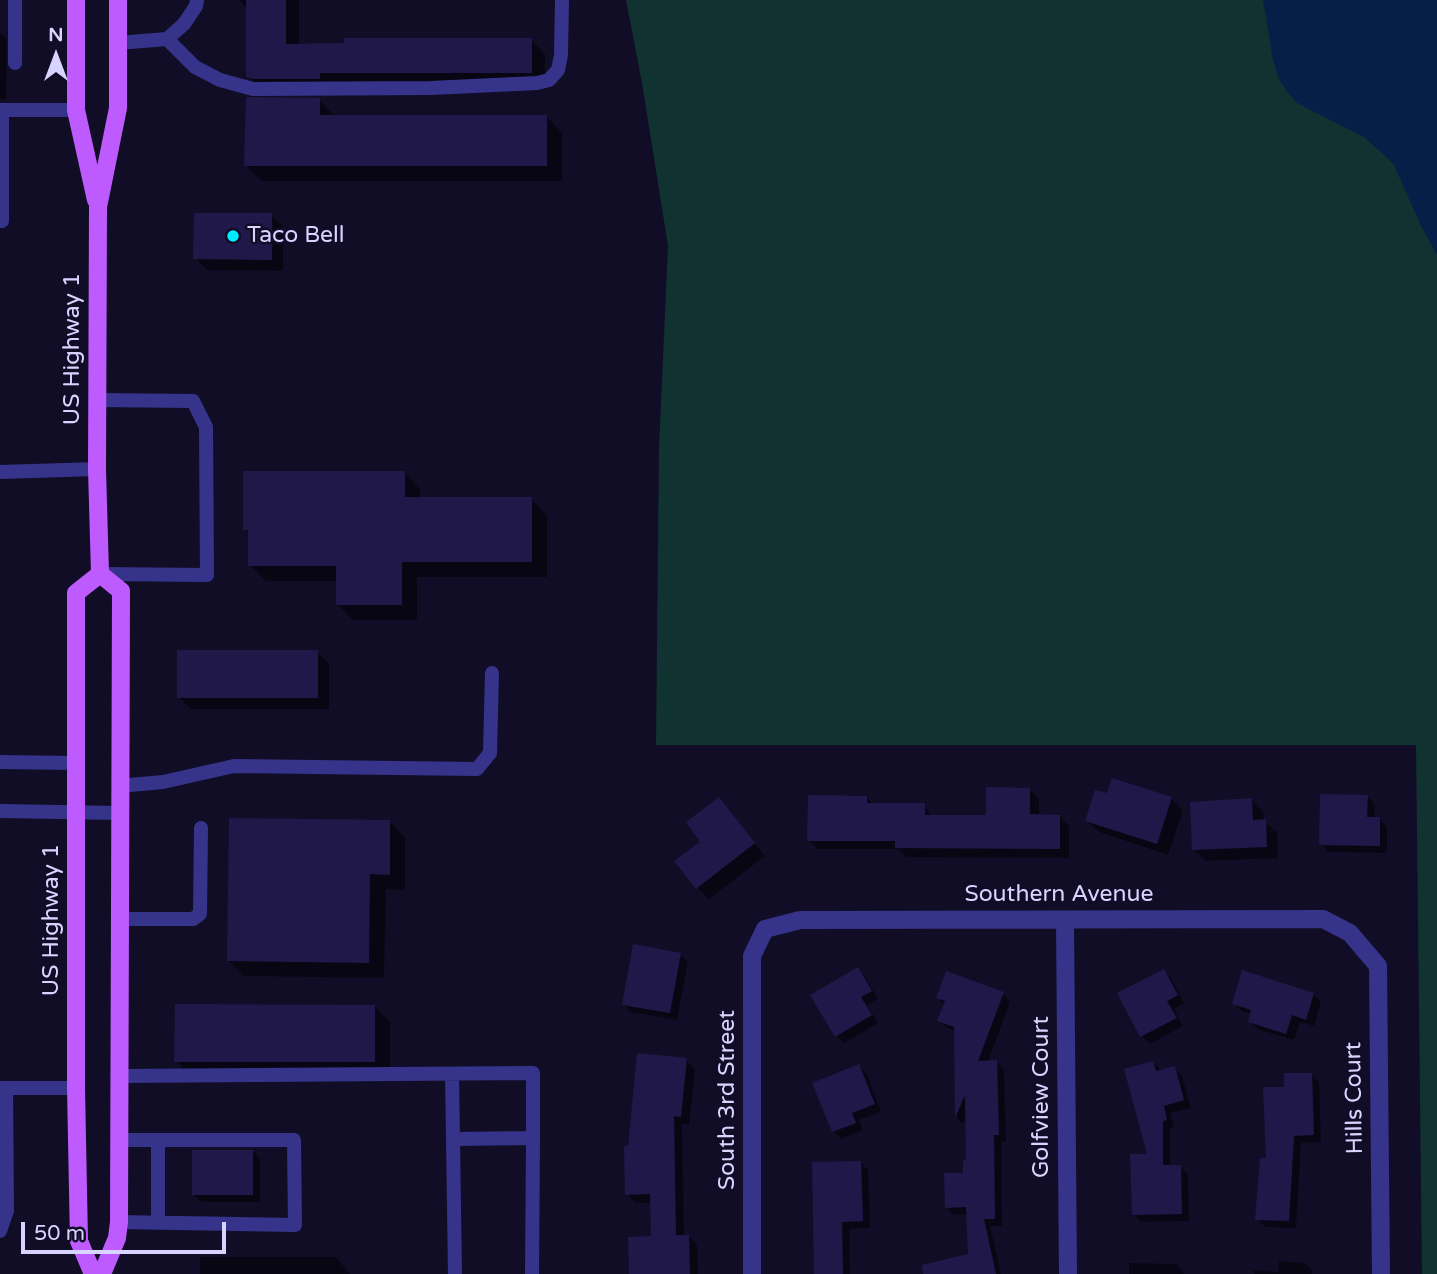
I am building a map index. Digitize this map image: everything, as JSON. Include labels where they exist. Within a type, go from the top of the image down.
[{"type":"main road","name":"US Highway 1","points":[[76,0],[76,110],[98,207]]},
{"type":"main road","name":"US Highway 1","points":[[93,1274],[79,1241],[76,1088],[76,593],[100,574],[97,469],[98,207],[118,108],[118,0]]},
{"type":"main road","points":[[100,574],[121,591],[119,1222],[117,1238],[102,1274]]},
{"type":"street","name":"Southern Avenue","points":[[765,929],[800,919],[1322,919],[1350,933]]},
{"type":"street","name":"Golfview Court","points":[[1065,920],[1068,1274]]},
{"type":"street","name":"South 3rd Street","points":[[752,1274],[752,956],[765,929]]},
{"type":"street","name":"Hills Court","points":[[1350,933],[1378,966],[1381,1274]]},
{"type":"lane","points":[[15,0],[15,63]]},
{"type":"lane","points":[[118,43],[167,39],[184,24],[197,0]]},
{"type":"lane","points":[[167,39],[195,67],[220,80],[253,89],[431,88],[537,83],[549,80],[558,70],[561,55],[562,0]]},
{"type":"lane","points":[[0,220],[1,110],[76,110]]},
{"type":"lane","points":[[97,400],[193,401],[206,427],[207,575],[100,574]]},
{"type":"lane","points":[[0,472],[97,469]]},
{"type":"lane","points":[[119,786],[163,782],[234,766],[477,769],[489,753],[492,673]]},
{"type":"lane","points":[[0,762],[76,763]]},
{"type":"lane","points":[[0,811],[119,813]]},
{"type":"lane","points":[[119,919],[192,919],[200,915],[201,828]]},
{"type":"lane","points":[[119,1076],[533,1073],[532,1274]]},
{"type":"lane","points":[[452,1074],[455,1274]]},
{"type":"lane","points":[[0,1231],[7,1211],[3,1087],[76,1088]]},
{"type":"lane","points":[[453,1139],[533,1138]]},
{"type":"lane","points":[[119,1140],[294,1140],[295,1225],[119,1222]]},
{"type":"lane","points":[[158,1140],[158,1222]]},
{"type":"green space","points":[[626,0],[1437,0],[1437,1274],[1422,1274],[1416,745],[656,745],[659,448],[668,246]]},
{"type":"water","points":[[1263,0],[1437,0],[1437,255],[1394,165],[1364,137],[1297,103],[1288,93],[1279,79],[1273,60]]},
{"type":"building","points":[[246,0],[286,0],[286,44],[344,43],[344,38],[532,38],[532,73],[320,73],[320,79],[246,77]]},
{"type":"building","points":[[246,97],[320,98],[320,115],[547,115],[547,166],[244,166]]},
{"type":"building","name":"Taco Bell","points":[[194,213],[272,213],[272,260],[193,259]]},
{"type":"building","points":[[243,471],[405,471],[405,497],[532,497],[532,562],[402,562],[402,605],[336,605],[336,566],[248,566],[248,530],[243,530]]},
{"type":"building","points":[[177,650],[318,650],[318,698],[177,698]]},
{"type":"building","points":[[1112,778],[1172,797],[1157,844],[1085,821],[1095,790],[1107,793]]},
{"type":"building","points":[[986,787],[1030,788],[1030,814],[1060,815],[1060,849],[895,848],[895,841],[807,841],[808,795],[867,796],[867,803],[925,803],[925,815],[986,815]]},
{"type":"building","points":[[1320,794],[1368,795],[1367,817],[1380,817],[1380,846],[1319,845]]},
{"type":"building","points":[[719,797],[755,843],[696,889],[674,861],[700,842],[686,822]]},
{"type":"building","points":[[1252,798],[1253,820],[1266,819],[1267,847],[1192,850],[1190,802]]},
{"type":"building","points":[[229,818],[390,820],[390,875],[370,874],[369,963],[227,961]]},
{"type":"building","points":[[633,944],[681,953],[670,1013],[622,1005]]},
{"type":"building","points":[[858,967],[872,991],[861,997],[872,1015],[835,1037],[810,995]]},
{"type":"building","points":[[1164,969],[1178,995],[1167,1001],[1177,1018],[1140,1037],[1117,993]]},
{"type":"building","points":[[1242,970],[1314,993],[1306,1020],[1292,1015],[1286,1034],[1248,1022],[1251,1010],[1232,1004]]},
{"type":"building","points":[[946,971],[1004,992],[978,1061],[997,1060],[999,1135],[994,1135],[995,1219],[984,1219],[996,1274],[923,1274],[922,1265],[968,1254],[966,1207],[945,1208],[944,1173],[963,1173],[963,1160],[966,1160],[965,1095],[955,1118],[954,1027],[937,1021],[945,1001],[936,998]]},
{"type":"building","points":[[175,1004],[375,1005],[375,1062],[174,1062]]},
{"type":"building","points":[[637,1053],[687,1058],[681,1117],[674,1116],[676,1235],[689,1235],[690,1274],[629,1274],[628,1237],[651,1236],[650,1194],[625,1195],[624,1146],[628,1146]]},
{"type":"building","points":[[1153,1061],[1156,1071],[1175,1066],[1184,1100],[1164,1106],[1167,1120],[1163,1121],[1163,1165],[1181,1165],[1182,1214],[1132,1215],[1130,1154],[1147,1154],[1124,1069]]},
{"type":"building","points":[[859,1064],[875,1104],[852,1113],[856,1123],[832,1132],[812,1083]]},
{"type":"building","points":[[1284,1073],[1312,1073],[1314,1135],[1294,1136],[1289,1221],[1255,1220],[1260,1158],[1266,1158],[1263,1087],[1284,1087]]},
{"type":"building","points":[[192,1150],[253,1150],[253,1195],[192,1195]]},
{"type":"building","points":[[861,1161],[863,1221],[842,1222],[843,1274],[814,1274],[812,1162]]},
{"type":"place","name":"Taco Bell","points":[[233,236]]}]
